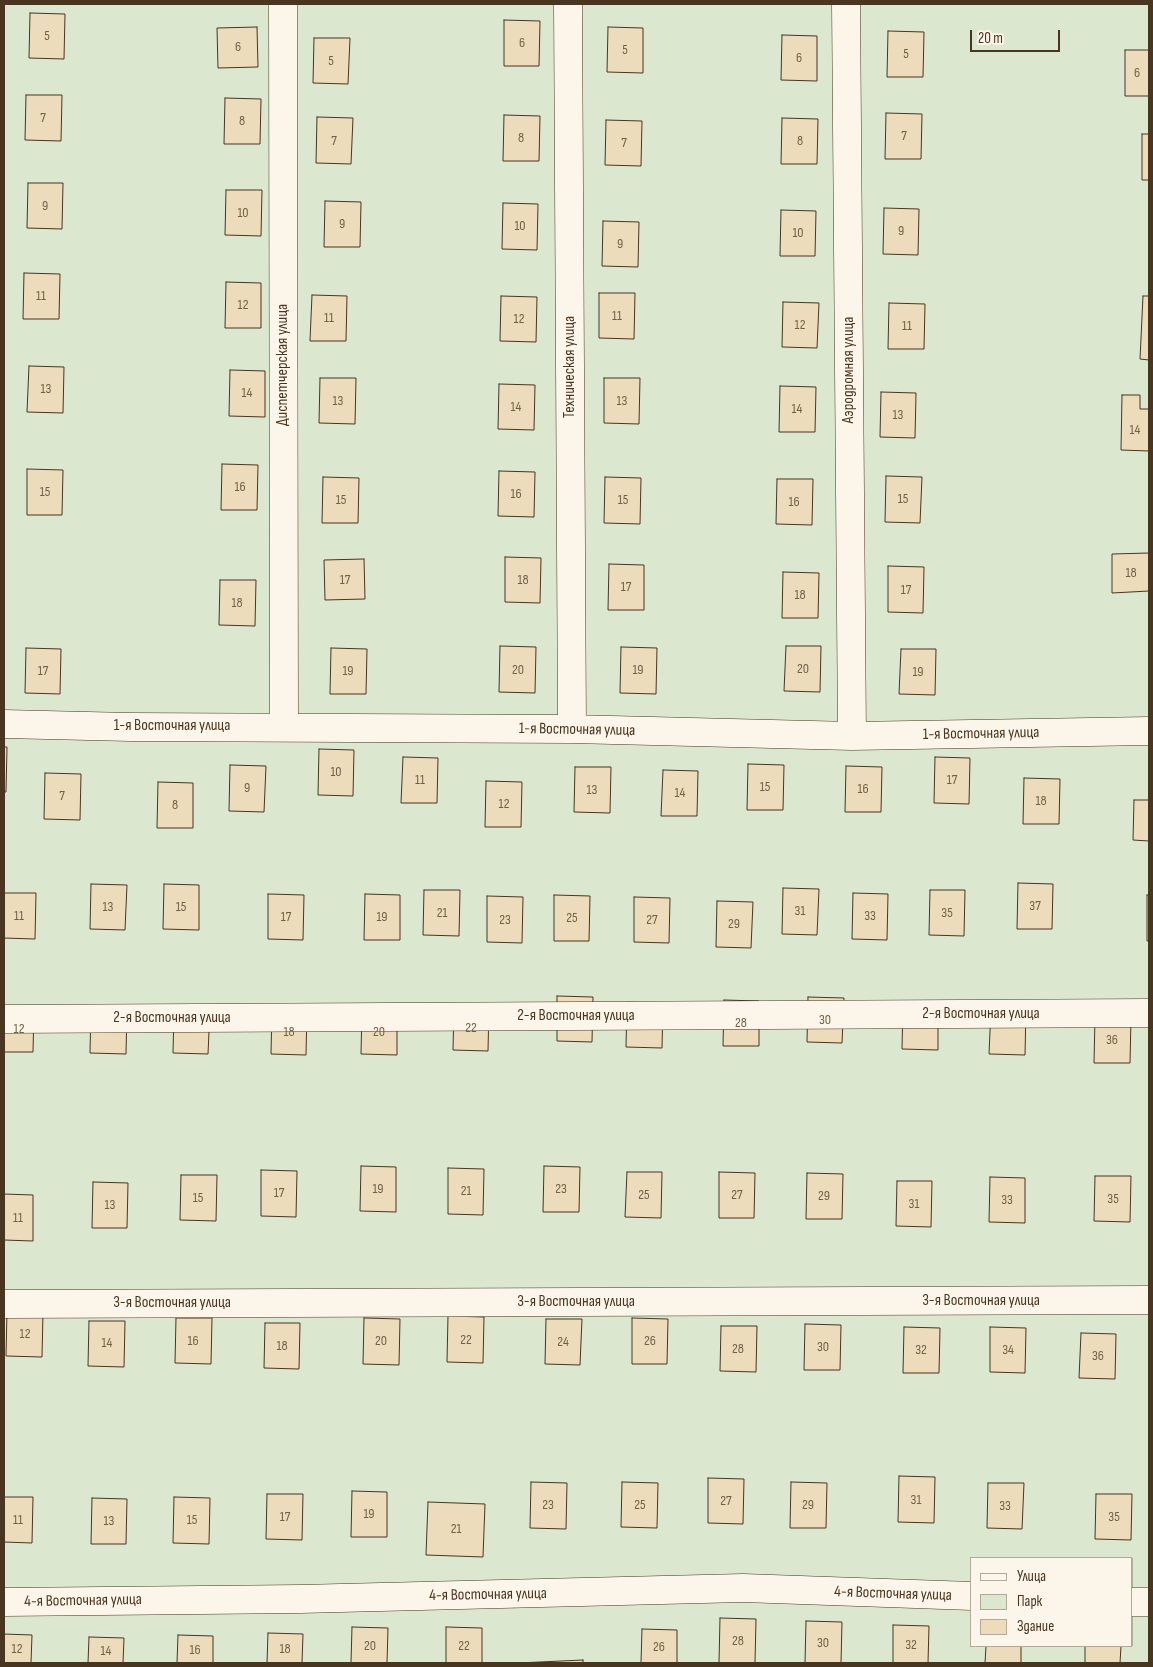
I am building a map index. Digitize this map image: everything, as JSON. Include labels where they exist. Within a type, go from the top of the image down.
[{"type":"street","name":"Диспетчерская улица","points":[[283,4],[284,727]]},
{"type":"street","name":"Техническая улица","points":[[568,4],[572,729]]},
{"type":"street","name":"Аэродромная улица","points":[[846,4],[852,736]]},
{"type":"street","name":"1-я Восточная улица","points":[[4,724],[454,730],[572,729],[852,736],[1149,731]]},
{"type":"street","name":"2-я Восточная улица","points":[[4,1019],[1149,1013]]},
{"type":"street","name":"3-я Восточная улица","points":[[4,1304],[1149,1300]]},
{"type":"street","name":"4-я Восточная улица","points":[[4,1602],[300,1599],[743,1588],[970,1596]]},
{"type":"street","points":[[1133,1602],[1149,1602]]},
{"type":"green space","points":[[4,4],[1149,4],[1149,1663],[4,1663]]},
{"type":"building","points":[[30,13],[65,14],[64,59],[29,58]]},
{"type":"building","points":[[504,20],[540,21],[539,66],[504,66]]},
{"type":"building","points":[[257,27],[258,67],[218,68],[217,28]]},
{"type":"building","points":[[608,27],[643,28],[643,73],[607,72]]},
{"type":"building","points":[[888,31],[924,32],[923,77],[887,77]]},
{"type":"building","points":[[782,35],[817,36],[817,81],[781,80]]},
{"type":"building","points":[[314,38],[350,38],[348,84],[313,83]]},
{"type":"building","points":[[1125,50],[1149,50],[1149,96],[1125,96]]},
{"type":"building","points":[[26,95],[62,95],[61,141],[25,140]]},
{"type":"building","points":[[225,98],[261,99],[260,144],[224,144]]},
{"type":"building","points":[[886,113],[922,114],[921,159],[885,159]]},
{"type":"building","points":[[504,115],[540,116],[539,161],[503,161]]},
{"type":"building","points":[[317,117],[353,118],[351,164],[316,163]]},
{"type":"building","points":[[782,118],[818,119],[817,164],[781,164]]},
{"type":"building","points":[[606,120],[642,121],[641,166],[605,165]]},
{"type":"building","points":[[1142,134],[1149,134],[1149,180],[1142,180]]},
{"type":"building","points":[[28,183],[63,183],[62,229],[27,228]]},
{"type":"building","points":[[226,190],[262,190],[261,236],[225,235]]},
{"type":"building","points":[[325,201],[361,202],[360,247],[324,247]]},
{"type":"building","points":[[503,203],[538,204],[537,250],[502,249]]},
{"type":"building","points":[[884,208],[919,209],[918,255],[883,254]]},
{"type":"building","points":[[781,210],[816,211],[815,256],[780,256]]},
{"type":"building","points":[[603,221],[639,222],[638,267],[602,266]]},
{"type":"building","points":[[24,273],[60,274],[59,319],[23,319]]},
{"type":"building","points":[[226,282],[261,283],[261,328],[225,328]]},
{"type":"building","points":[[599,293],[635,293],[634,339],[599,338]]},
{"type":"building","points":[[312,295],[347,296],[346,341],[310,341]]},
{"type":"building","points":[[501,296],[537,297],[536,342],[500,341]]},
{"type":"building","points":[[1143,296],[1149,296],[1149,360],[1140,359]]},
{"type":"building","points":[[783,302],[819,303],[817,348],[782,347]]},
{"type":"building","points":[[889,303],[925,304],[924,349],[888,349]]},
{"type":"building","points":[[29,366],[64,367],[63,413],[27,412]]},
{"type":"building","points":[[230,370],[265,371],[265,417],[229,416]]},
{"type":"building","points":[[320,378],[356,378],[355,424],[319,423]]},
{"type":"building","points":[[604,378],[640,378],[639,424],[604,423]]},
{"type":"building","points":[[499,384],[535,385],[534,430],[498,429]]},
{"type":"building","points":[[780,386],[816,387],[815,432],[779,432]]},
{"type":"building","points":[[881,392],[916,393],[915,438],[880,437]]},
{"type":"building","points":[[1122,395],[1140,395],[1140,409],[1149,409],[1149,451],[1121,450]]},
{"type":"building","points":[[222,464],[258,465],[257,510],[221,510]]},
{"type":"building","points":[[27,469],[63,470],[62,515],[27,515]]},
{"type":"building","points":[[499,471],[535,472],[534,517],[498,516]]},
{"type":"building","points":[[886,476],[922,477],[920,523],[885,522]]},
{"type":"building","points":[[323,477],[359,478],[358,523],[322,523]]},
{"type":"building","points":[[605,477],[641,478],[640,524],[604,523]]},
{"type":"building","points":[[777,479],[813,479],[812,525],[776,524]]},
{"type":"building","points":[[1149,553],[1149,591],[1112,593],[1112,554]]},
{"type":"building","points":[[505,557],[541,558],[540,603],[505,602]]},
{"type":"building","points":[[364,559],[365,599],[325,600],[324,560]]},
{"type":"building","points":[[609,564],[644,565],[644,610],[608,610]]},
{"type":"building","points":[[888,566],[924,567],[923,613],[888,612]]},
{"type":"building","points":[[783,572],[819,573],[818,618],[782,618]]},
{"type":"building","points":[[220,580],[256,580],[255,626],[219,625]]},
{"type":"building","points":[[500,646],[536,647],[535,693],[499,692]]},
{"type":"building","points":[[786,646],[821,646],[820,692],[784,691]]},
{"type":"building","points":[[621,647],[657,648],[656,694],[620,693]]},
{"type":"building","points":[[26,648],[61,649],[60,694],[25,693]]},
{"type":"building","points":[[331,648],[367,649],[366,694],[330,694]]},
{"type":"building","points":[[901,649],[936,649],[935,695],[899,694]]},
{"type":"building","points":[[4,747],[7,747],[6,792],[4,792]]},
{"type":"building","points":[[319,749],[354,750],[353,796],[318,795]]},
{"type":"building","points":[[403,757],[438,758],[437,803],[401,803]]},
{"type":"building","points":[[935,757],[970,758],[969,804],[934,803]]},
{"type":"building","points":[[748,764],[784,765],[783,810],[747,810]]},
{"type":"building","points":[[230,765],[266,766],[264,812],[229,811]]},
{"type":"building","points":[[846,766],[882,767],[881,812],[845,812]]},
{"type":"building","points":[[575,767],[611,767],[610,813],[574,812]]},
{"type":"building","points":[[663,770],[698,771],[697,816],[661,816]]},
{"type":"building","points":[[45,773],[81,774],[80,820],[44,819]]},
{"type":"building","points":[[1024,778],[1060,779],[1059,824],[1023,824]]},
{"type":"building","points":[[486,781],[522,782],[521,827],[485,827]]},
{"type":"building","points":[[158,782],[193,783],[193,828],[157,828]]},
{"type":"building","points":[[1134,800],[1149,800],[1149,841],[1133,840]]},
{"type":"building","points":[[1018,883],[1053,884],[1052,929],[1017,929]]},
{"type":"building","points":[[91,884],[127,885],[125,930],[90,929]]},
{"type":"building","points":[[164,884],[199,885],[199,930],[163,929]]},
{"type":"building","points":[[783,888],[819,889],[817,935],[782,934]]},
{"type":"building","points":[[424,890],[460,890],[459,936],[423,935]]},
{"type":"building","points":[[930,890],[965,890],[964,936],[929,935]]},
{"type":"building","points":[[4,893],[36,893],[35,939],[4,938]]},
{"type":"building","points":[[853,893],[888,894],[887,940],[852,939]]},
{"type":"building","points":[[268,894],[304,895],[303,940],[268,939]]},
{"type":"building","points":[[365,894],[400,895],[400,940],[364,940]]},
{"type":"building","points":[[554,895],[590,896],[589,941],[554,941]]},
{"type":"building","points":[[1147,895],[1149,895],[1149,941],[1147,941]]},
{"type":"building","points":[[487,896],[523,897],[522,943],[487,942]]},
{"type":"building","points":[[634,897],[670,898],[669,943],[634,942]]},
{"type":"building","points":[[717,901],[753,902],[751,948],[716,947]]},
{"type":"building","points":[[557,996],[593,997],[592,1042],[557,1041]]},
{"type":"building","points":[[808,997],[844,998],[842,1043],[807,1042]]},
{"type":"building","points":[[724,1000],[759,1001],[759,1046],[723,1046]]},
{"type":"building","points":[[627,1002],[663,1003],[662,1048],[626,1047]]},
{"type":"building","points":[[903,1003],[938,1004],[938,1050],[902,1049]]},
{"type":"building","points":[[454,1005],[489,1006],[488,1051],[453,1050]]},
{"type":"building","points":[[4,1006],[34,1007],[33,1052],[4,1052]]},
{"type":"building","points":[[91,1007],[127,1008],[126,1054],[90,1053]]},
{"type":"building","points":[[174,1008],[210,1009],[208,1054],[173,1053]]},
{"type":"building","points":[[272,1008],[307,1009],[306,1055],[271,1054]]},
{"type":"building","points":[[362,1009],[397,1009],[397,1055],[361,1054]]},
{"type":"building","points":[[991,1009],[1026,1009],[1025,1055],[989,1054]]},
{"type":"building","points":[[1095,1017],[1131,1018],[1130,1063],[1094,1063]]},
{"type":"building","points":[[361,1166],[396,1167],[396,1212],[360,1211]]},
{"type":"building","points":[[544,1166],[580,1167],[579,1212],[543,1212]]},
{"type":"building","points":[[448,1168],[484,1169],[483,1215],[448,1214]]},
{"type":"building","points":[[261,1170],[297,1171],[296,1217],[261,1216]]},
{"type":"building","points":[[627,1172],[662,1172],[661,1218],[625,1217]]},
{"type":"building","points":[[719,1172],[755,1173],[754,1218],[719,1218]]},
{"type":"building","points":[[807,1173],[843,1174],[842,1219],[806,1219]]},
{"type":"building","points":[[181,1175],[217,1175],[216,1221],[180,1220]]},
{"type":"building","points":[[1095,1176],[1131,1176],[1130,1222],[1094,1221]]},
{"type":"building","points":[[990,1177],[1025,1178],[1025,1223],[989,1222]]},
{"type":"building","points":[[897,1181],[932,1181],[931,1227],[896,1226]]},
{"type":"building","points":[[93,1182],[128,1183],[127,1228],[92,1228]]},
{"type":"building","points":[[4,1194],[33,1195],[33,1241],[4,1240]]},
{"type":"building","points":[[7,1311],[43,1312],[42,1357],[6,1356]]},
{"type":"building","points":[[448,1316],[484,1317],[483,1363],[447,1362]]},
{"type":"building","points":[[176,1318],[212,1318],[211,1364],[175,1363]]},
{"type":"building","points":[[364,1318],[400,1319],[399,1365],[363,1364]]},
{"type":"building","points":[[632,1318],[668,1319],[667,1364],[632,1364]]},
{"type":"building","points":[[546,1319],[582,1319],[580,1365],[545,1364]]},
{"type":"building","points":[[89,1321],[125,1321],[124,1367],[88,1366]]},
{"type":"building","points":[[265,1323],[300,1323],[299,1369],[264,1368]]},
{"type":"building","points":[[805,1324],[841,1325],[840,1370],[804,1370]]},
{"type":"building","points":[[721,1326],[757,1326],[756,1372],[720,1371]]},
{"type":"building","points":[[904,1327],[940,1328],[939,1373],[903,1373]]},
{"type":"building","points":[[990,1327],[1026,1328],[1025,1373],[990,1372]]},
{"type":"building","points":[[1081,1333],[1116,1334],[1115,1379],[1079,1378]]},
{"type":"building","points":[[899,1476],[935,1477],[934,1523],[898,1522]]},
{"type":"building","points":[[708,1478],[744,1479],[743,1524],[708,1523]]},
{"type":"building","points":[[531,1482],[567,1483],[566,1529],[530,1528]]},
{"type":"building","points":[[622,1482],[658,1483],[657,1528],[621,1527]]},
{"type":"building","points":[[791,1482],[827,1483],[826,1528],[790,1528]]},
{"type":"building","points":[[988,1483],[1024,1483],[1022,1529],[987,1528]]},
{"type":"building","points":[[352,1491],[387,1492],[387,1537],[351,1537]]},
{"type":"building","points":[[267,1494],[303,1494],[302,1540],[266,1539]]},
{"type":"building","points":[[1096,1494],[1132,1494],[1131,1540],[1095,1539]]},
{"type":"building","points":[[4,1497],[33,1497],[32,1543],[4,1542]]},
{"type":"building","points":[[174,1497],[210,1498],[209,1544],[173,1543]]},
{"type":"building","points":[[92,1498],[127,1499],[126,1544],[91,1544]]},
{"type":"building","points":[[428,1502],[485,1504],[483,1557],[426,1555]]},
{"type":"building","points":[[720,1618],[756,1619],[755,1663],[719,1663]]},
{"type":"building","points":[[806,1621],[842,1622],[841,1663],[805,1663]]},
{"type":"building","points":[[893,1625],[929,1626],[928,1663],[893,1663]]},
{"type":"building","points":[[352,1627],[388,1628],[387,1663],[351,1663]]},
{"type":"building","points":[[446,1627],[482,1628],[482,1663],[446,1663]]},
{"type":"building","points":[[642,1629],[677,1630],[677,1663],[641,1663]]},
{"type":"building","points":[[268,1633],[303,1634],[302,1663],[267,1663]]},
{"type":"building","points":[[4,1634],[32,1635],[31,1663],[4,1663]]},
{"type":"building","points":[[178,1635],[213,1636],[213,1663],[177,1663]]},
{"type":"building","points":[[89,1637],[124,1638],[123,1663],[88,1663]]},
{"type":"building","points":[[986,1647],[1021,1647],[1021,1663],[985,1663]]},
{"type":"building","points":[[1085,1647],[1121,1647],[1120,1663],[1085,1663]]},
{"type":"building","points":[[583,1660],[583,1663],[518,1663]]}]
